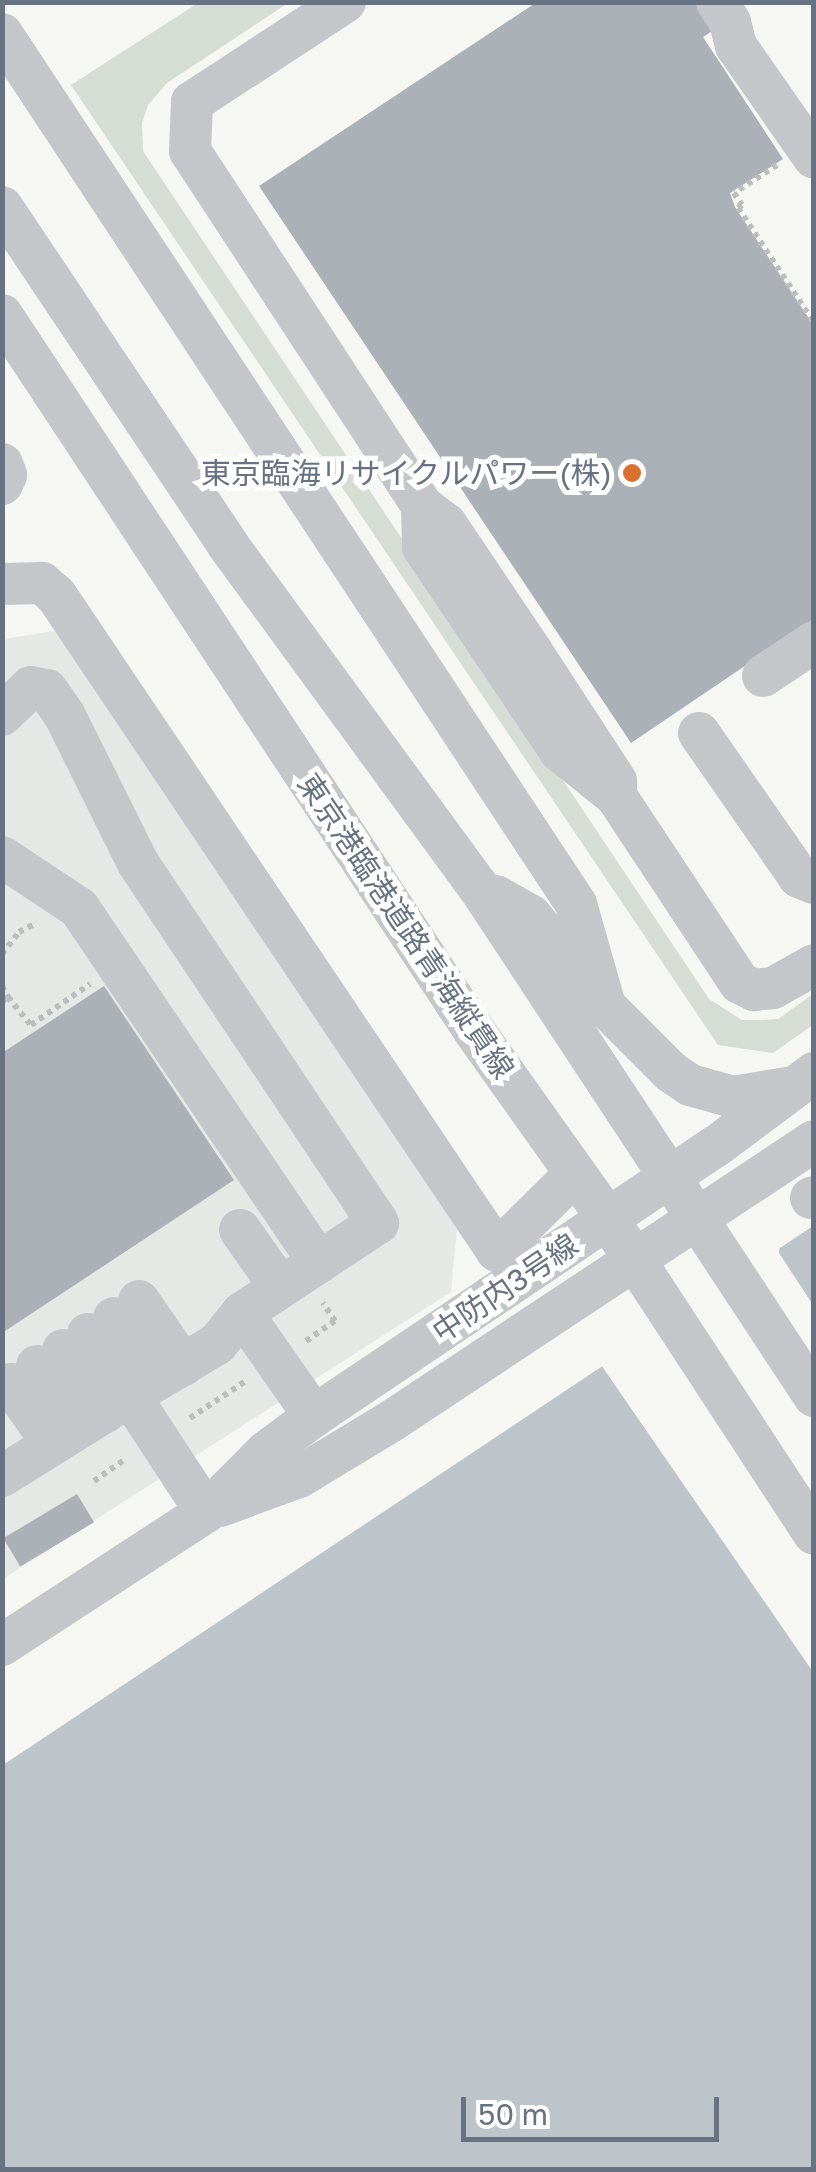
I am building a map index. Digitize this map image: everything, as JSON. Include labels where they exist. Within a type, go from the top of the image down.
[{"type":"street","points":[[346,2],[192,102],[190,151],[422,506],[446,524],[616,781],[616,796],[740,983],[754,990],[773,988],[814,965]]},
{"type":"street","points":[[716,2],[730,22],[736,46],[799,159]]},
{"type":"street","points":[[2,34],[576,904],[606,1006]]},
{"type":"street","points":[[2,206],[228,544],[478,886],[814,1396]]},
{"type":"street","name":"東京港臨港道路青海縦貫線","points":[[2,316],[475,1032],[608,1220],[814,1534]]},
{"type":"street","points":[[2,584],[42,583],[56,595],[497,1251],[575,1174]]},
{"type":"street","points":[[763,676],[814,642]]},
{"type":"street","points":[[2,714],[30,687],[47,690],[64,714],[138,863],[378,1224],[305,1280],[242,1313],[217,1344],[6,1466]]},
{"type":"street","points":[[699,733],[799,878],[814,883]]},
{"type":"street","points":[[2,857],[79,908],[305,1280]]},
{"type":"street","points":[[478,886],[530,916],[606,1006],[672,1072],[700,1090],[750,1097],[804,1080]]},
{"type":"street","name":"中防内3号線","points":[[206,1512],[266,1452],[314,1416],[608,1220],[804,1080]]},
{"type":"street","name":"中防内3号線","points":[[4,1640],[206,1512],[299,1477],[392,1420],[814,1140]]},
{"type":"street","points":[[240,1230],[305,1280]]},
{"type":"street","points":[[242,1313],[314,1416]]},
{"type":"street","points":[[75,1342],[118,1404],[206,1512]]},
{"type":"street","points":[[75,1342],[118,1404]]},
{"type":"street","points":[[75,1342],[118,1404]]},
{"type":"path","points":[[799,159],[734,193],[742,206],[738,208],[814,323]]},
{"type":"path","points":[[2,954],[19,932],[46,913]]},
{"type":"path","points":[[2,986],[8,997]]},
{"type":"path","points":[[292,1350],[335,1321],[305,1280]]},
{"type":"path","points":[[186,1420],[260,1372]]},
{"type":"path","points":[[94,1481],[136,1453]]},
{"type":"shaded area","points":[[198,3],[288,3],[167,83],[148,105],[142,123],[143,151],[709,999],[742,1020],[761,1020],[778,1019],[813,994],[813,1025],[773,1053],[718,1045],[71,85]]},
{"type":"shaded area","points":[[67,629],[457,1227],[451,1292],[3,1579],[3,639]]},
{"type":"shaded area","points":[[813,1226],[813,2169],[3,2170],[3,1765]]},
{"type":"pier","points":[[780,1242],[779,1253],[813,1305],[813,1672],[599,1362]]},
{"type":"building","name":"東京臨海リサイクルパワー(株)","points":[[537,2],[696,2],[714,30],[703,37],[783,159],[730,193],[735,207],[814,326],[814,619],[631,743],[259,186]]},
{"type":"building","points":[[104,986],[234,1180],[2,1333],[2,1053]]},
{"type":"building","points":[[77,1494],[94,1522],[20,1567],[3,1538]]},
{"type":"place","name":"東京臨海リサイクルパワー(株)","points":[[632,473]]}]
